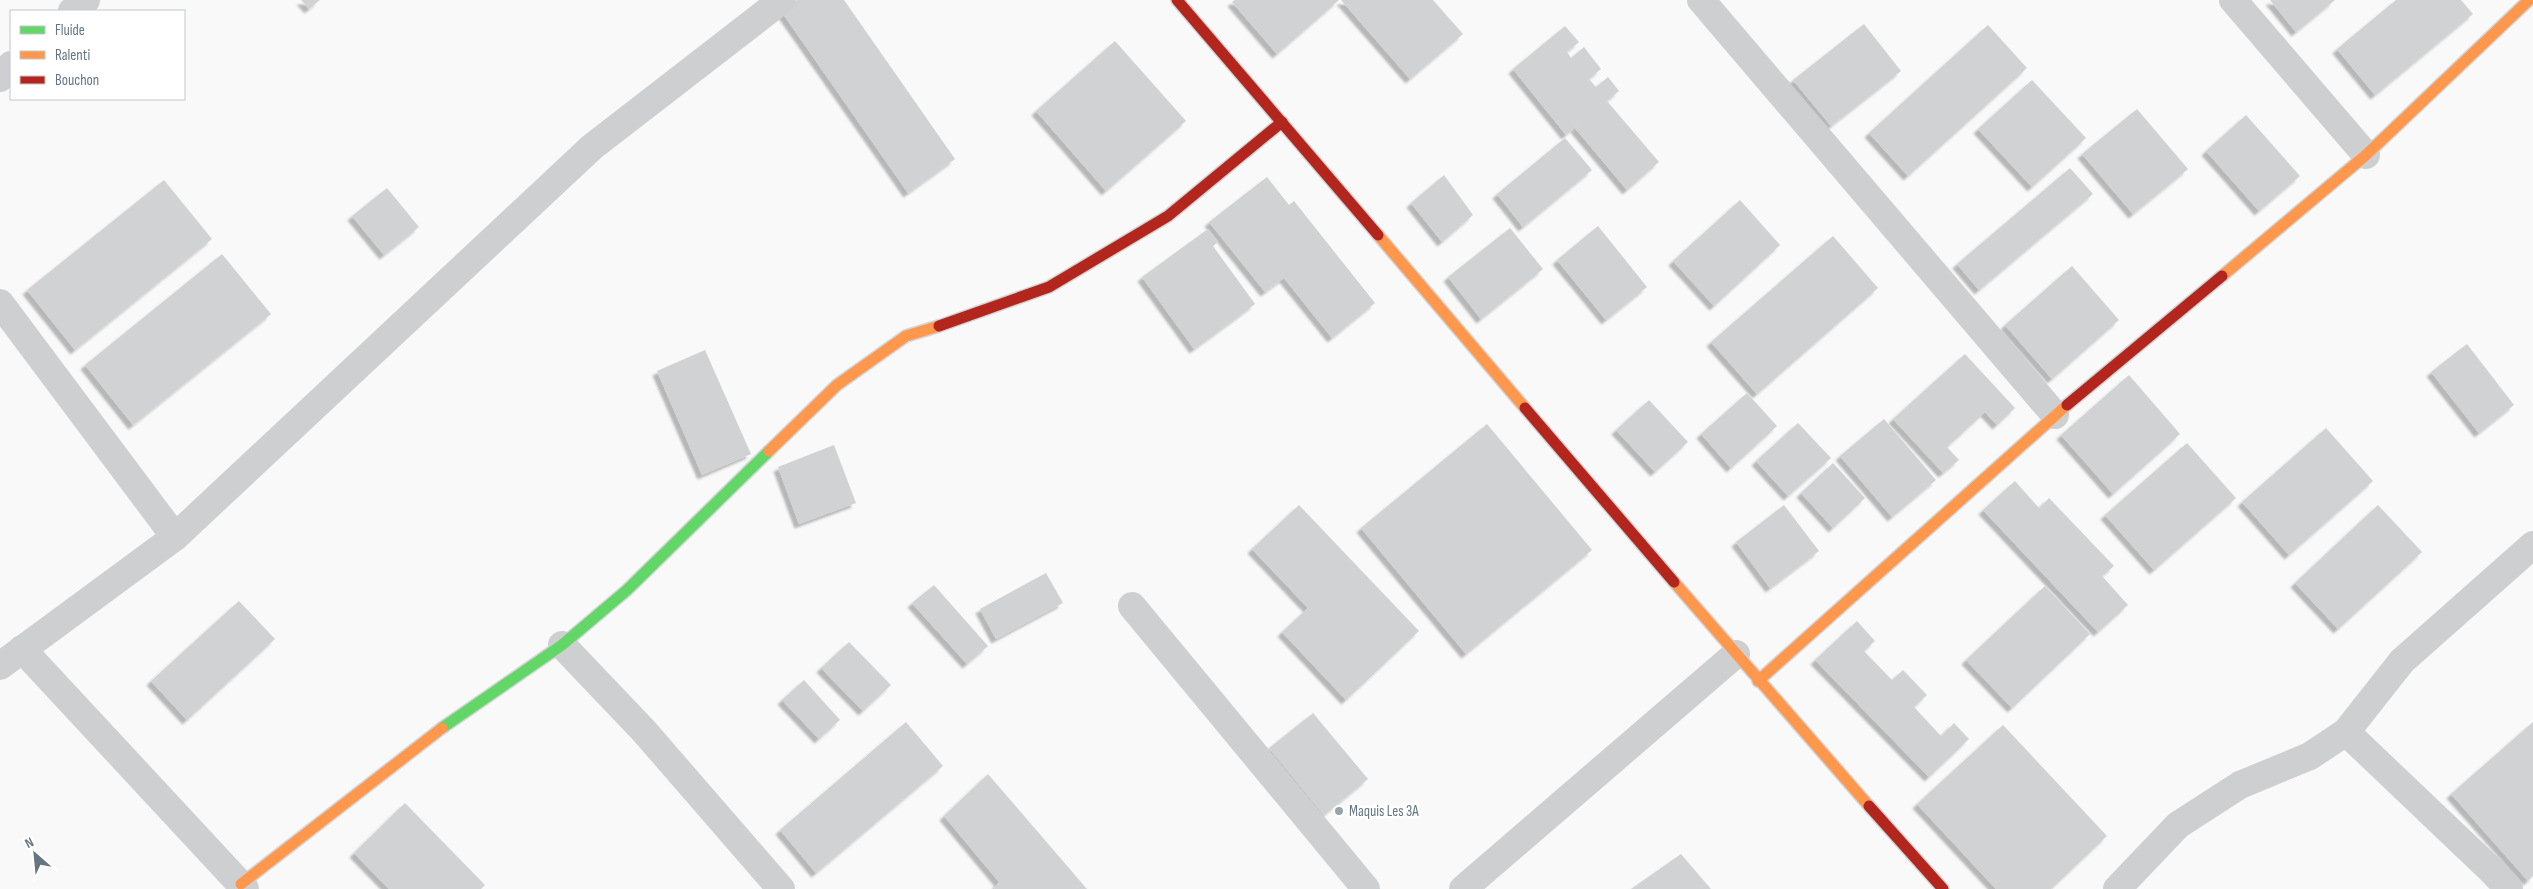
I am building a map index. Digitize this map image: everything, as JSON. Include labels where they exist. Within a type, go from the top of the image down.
[{"type":"street","points":[[73,10],[86,0]]},
{"type":"street","points":[[0,666],[175,537],[592,147],[782,0]]},
{"type":"street","points":[[1177,0],[1758,680],[1943,889]]},
{"type":"street","points":[[1701,0],[2055,415]]},
{"type":"street","points":[[2233,0],[2366,155]]},
{"type":"street","points":[[1758,680],[2055,415],[2366,155],[2529,0]]},
{"type":"street","points":[[0,78],[10,66]]},
{"type":"street","points":[[22,649],[243,886],[436,732],[562,645],[627,590],[837,385],[906,336],[972,316],[1058,282],[1168,216],[1282,122]]},
{"type":"street","points":[[0,303],[175,537]]},
{"type":"street","points":[[2117,889],[2178,825],[2240,785],[2310,756],[2346,732],[2402,661],[2533,545]]},
{"type":"street","points":[[1132,606],[1366,889]]},
{"type":"street","points":[[562,645],[644,731],[781,889]]},
{"type":"street","points":[[1463,889],[1736,654]]},
{"type":"street","points":[[2346,732],[2509,889]]},
{"type":"building","points":[[301,0],[320,0],[309,9]]},
{"type":"building","points":[[797,0],[844,0],[955,159],[908,193],[781,11]]},
{"type":"building","points":[[1235,0],[1339,0],[1277,54],[1232,2]]},
{"type":"building","points":[[1341,0],[1433,0],[1463,34],[1410,79]]},
{"type":"building","points":[[2270,0],[2335,0],[2296,32]]},
{"type":"building","points":[[2396,0],[2461,0],[2473,14],[2375,95],[2337,49]]},
{"type":"building","points":[[1864,24],[1901,71],[1831,126],[1793,80]]},
{"type":"building","points":[[1988,25],[2027,68],[1908,176],[1869,133]]},
{"type":"building","points":[[1565,26],[1579,42],[1567,52],[1571,58],[1584,47],[1601,69],[1589,79],[1596,87],[1608,77],[1619,91],[1607,101],[1659,162],[1627,190],[1575,128],[1588,116],[1566,135],[1513,69]]},
{"type":"building","points":[[1115,41],[1186,121],[1106,191],[1036,111]]},
{"type":"building","points":[[2032,80],[2086,138],[2032,187],[1978,129]]},
{"type":"building","points":[[2137,109],[2188,169],[2133,214],[2082,154]]},
{"type":"building","points":[[2246,115],[2300,176],[2259,211],[2206,151]]},
{"type":"building","points":[[1565,138],[1592,170],[1523,227],[1497,194]]},
{"type":"building","points":[[2070,168],[2093,194],[1979,290],[1957,264]]},
{"type":"building","points":[[1444,175],[1473,215],[1442,242],[1411,203]]},
{"type":"building","points":[[1267,177],[1289,205],[1294,201],[1375,303],[1332,338],[1284,278],[1265,292],[1209,222]]},
{"type":"building","points":[[164,180],[212,239],[75,350],[27,290]]},
{"type":"building","points":[[387,188],[419,227],[384,255],[352,216]]},
{"type":"building","points":[[1740,200],[1780,245],[1714,306],[1673,261]]},
{"type":"building","points":[[1598,226],[1647,287],[1606,320],[1557,260]]},
{"type":"building","points":[[1510,228],[1543,269],[1481,319],[1448,277]]},
{"type":"building","points":[[1208,229],[1218,242],[1213,246],[1255,304],[1194,349],[1142,277]]},
{"type":"building","points":[[1833,236],[1878,288],[1757,394],[1711,342]]},
{"type":"building","points":[[222,254],[271,314],[133,425],[85,365]]},
{"type":"building","points":[[2072,266],[2119,320],[2052,379],[2005,325]]},
{"type":"building","points":[[2467,344],[2514,405],[2479,433],[2431,372]]},
{"type":"building","points":[[705,350],[751,454],[702,475],[657,371]]},
{"type":"building","points":[[1965,354],[2015,408],[1997,425],[1985,412],[1947,447],[1959,460],[1943,473],[1893,419]]},
{"type":"building","points":[[2129,375],[2180,434],[2113,494],[2061,435]]},
{"type":"building","points":[[1747,393],[1777,426],[1731,468],[1701,434]]},
{"type":"building","points":[[1649,400],[1688,442],[1655,472],[1616,430]]},
{"type":"building","points":[[1884,419],[1936,480],[1892,517],[1840,456]]},
{"type":"building","points":[[1798,423],[1831,458],[1788,496],[1756,461]]},
{"type":"building","points":[[1487,424],[1592,550],[1466,654],[1361,528]]},
{"type":"building","points":[[2326,428],[2373,481],[2289,555],[2242,502]]},
{"type":"building","points":[[2187,443],[2236,498],[2154,570],[2105,515]]},
{"type":"building","points":[[834,445],[856,503],[799,524],[778,467]]},
{"type":"building","points":[[1833,463],[1865,498],[1833,528],[1801,493]]},
{"type":"building","points":[[2015,481],[2039,508],[2049,498],[2114,566],[2102,576],[2128,605],[2098,632],[1983,510]]},
{"type":"building","points":[[1299,505],[1419,631],[1346,700],[1282,632],[1308,608],[1252,549]]},
{"type":"building","points":[[1784,505],[1819,551],[1770,588],[1736,542]]},
{"type":"building","points":[[2378,505],[2422,552],[2338,629],[2295,583]]},
{"type":"building","points":[[1046,573],[1063,603],[996,639],[980,609]]},
{"type":"building","points":[[934,585],[988,646],[967,664],[912,603]]},
{"type":"building","points":[[2045,586],[2090,634],[2012,708],[1966,660]]},
{"type":"building","points":[[239,601],[275,639],[187,720],[151,681]]},
{"type":"building","points":[[1857,621],[1875,641],[1864,651],[1892,680],[1903,670],[1927,695],[1914,707],[1941,736],[1954,723],[1969,739],[1929,777],[1815,660]]},
{"type":"building","points":[[849,642],[891,685],[863,711],[821,668]]},
{"type":"building","points":[[804,680],[840,720],[819,739],[782,700]]},
{"type":"building","points":[[1313,713],[1368,779],[1324,815],[1269,748]]},
{"type":"building","points":[[906,722],[943,766],[816,873],[780,830]]},
{"type":"building","points":[[2533,722],[2533,876],[2528,881],[2451,794]]},
{"type":"building","points":[[2003,725],[2107,836],[2051,889],[1996,889],[1917,804]]},
{"type":"building","points":[[988,774],[1087,889],[994,889],[999,882],[944,816]]},
{"type":"building","points":[[405,803],[485,885],[481,889],[389,889],[354,853]]},
{"type":"building","points":[[1681,854],[1711,889],[1631,889]]},
{"type":"traffic: fast","points":[[442,728],[562,645],[627,590],[769,451]]},
{"type":"traffic: slow","points":[[2222,276],[2366,155],[2529,0]]},
{"type":"traffic: slow","points":[[1378,235],[1525,408]]},
{"type":"traffic: slow","points":[[769,451],[837,385],[906,336],[939,326]]},
{"type":"traffic: slow","points":[[1758,681],[2067,405]]},
{"type":"traffic: slow","points":[[1674,582],[1869,806]]},
{"type":"traffic: slow","points":[[241,884],[442,728]]},
{"type":"traffic: jam","points":[[1177,0],[1378,235]]},
{"type":"traffic: jam","points":[[939,326],[1049,287],[1168,216],[1282,122]]},
{"type":"traffic: jam","points":[[2067,405],[2222,276]]},
{"type":"traffic: jam","points":[[1525,408],[1674,582]]},
{"type":"traffic: jam","points":[[1869,806],[1943,889]]},
{"type":"place","name":"Maquis Les 3A","points":[[1339,811]]}]
